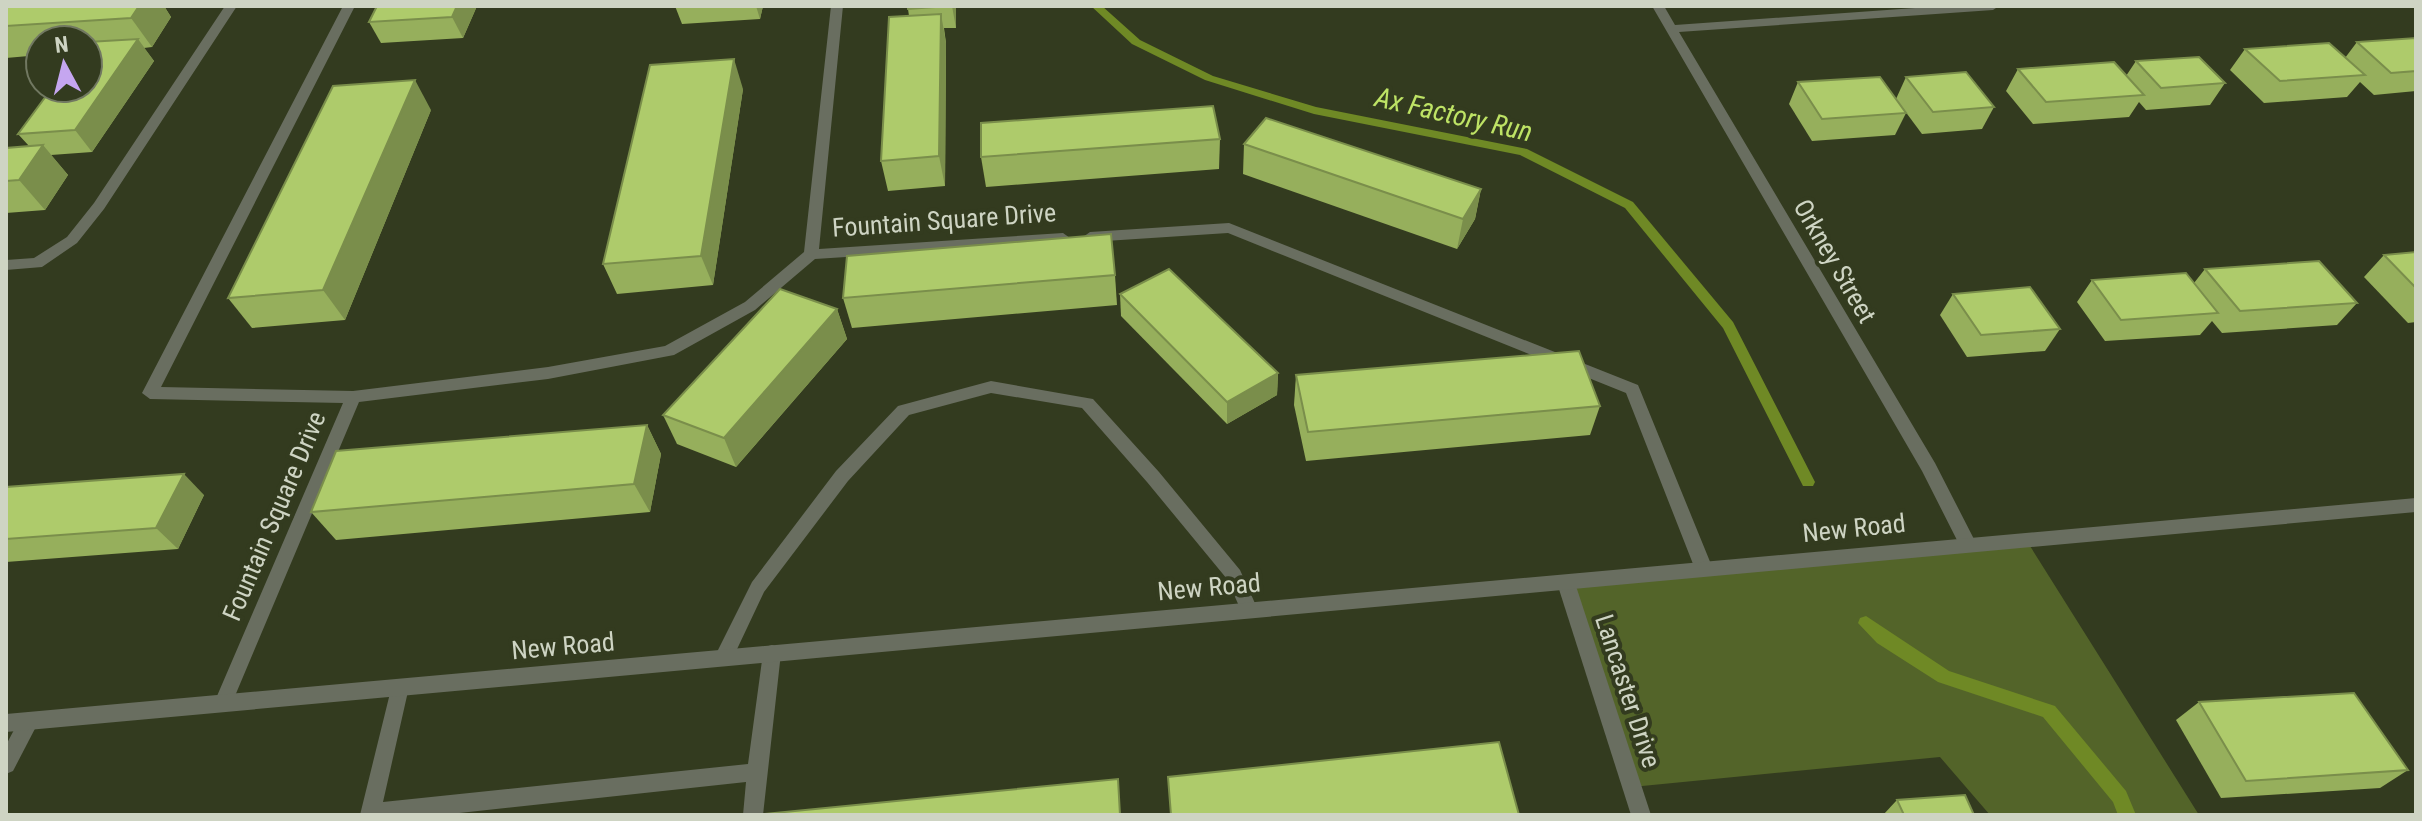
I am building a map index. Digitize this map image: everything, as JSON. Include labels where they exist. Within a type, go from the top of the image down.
[{"type":"street","points":[[6,265],[37,263],[72,240],[99,206],[231,6]]},
{"type":"street","points":[[349,6],[150,393],[353,397]]},
{"type":"street","points":[[811,254],[837,6]]},
{"type":"street","name":"Orkney Street","points":[[1658,6],[1929,468],[1967,543]]},
{"type":"street","points":[[1673,29],[1993,6]]},
{"type":"street","name":"Fountain Square Drive","points":[[223,703],[353,397],[548,373],[669,351],[750,306],[811,254],[1229,228],[1632,389],[1704,569]]},
{"type":"street","points":[[723,658],[758,587],[842,476],[904,410],[991,387],[1087,403],[1234,575],[1249,610]]},
{"type":"street","name":"New Road","points":[[6,723],[1566,583],[1967,543],[2416,505]]},
{"type":"street","name":"Lancaster Drive","points":[[1566,583],[1641,815]]},
{"type":"street","points":[[753,815],[772,653]]},
{"type":"street","points":[[400,687],[370,814],[757,772]]},
{"type":"street","points":[[6,765],[29,721]]},
{"type":"green space","points":[[2025,538],[2199,815],[1990,815],[1940,757],[1632,787],[1566,583]]},
{"type":"building","points":[[6,6],[139,6],[131,18],[6,26]]},
{"type":"building","points":[[377,6],[457,6],[452,17],[369,22]]},
{"type":"building","points":[[908,6],[949,6],[908,9]]},
{"type":"building","points":[[941,14],[939,156],[881,161],[889,17]]},
{"type":"building","points":[[2416,38],[2416,71],[2391,73],[2357,42]]},
{"type":"building","points":[[138,39],[104,88],[104,41]]},
{"type":"building","points":[[2329,43],[2365,75],[2280,81],[2245,49]]},
{"type":"building","points":[[2199,57],[2225,83],[2161,88],[2136,61]]},
{"type":"building","points":[[734,59],[701,256],[603,264],[650,65]]},
{"type":"building","points":[[2114,62],[2144,95],[2046,102],[2018,69]]},
{"type":"building","points":[[1966,72],[1994,107],[1933,112],[1906,77]]},
{"type":"building","points":[[1880,77],[1906,113],[1822,119],[1798,82]]},
{"type":"building","points":[[415,80],[323,290],[228,298],[333,86]]},
{"type":"building","points":[[40,104],[93,104],[75,130],[18,134]]},
{"type":"building","points":[[1213,106],[1220,139],[981,157],[981,123]]},
{"type":"building","points":[[1266,118],[1481,189],[1463,219],[1244,144]]},
{"type":"building","points":[[43,145],[19,180],[6,181],[6,148]]},
{"type":"building","points":[[1111,234],[1115,275],[843,298],[847,256]]},
{"type":"building","points":[[2416,252],[2416,288],[2384,255]]},
{"type":"building","points":[[2319,261],[2357,303],[2240,311],[2205,269]]},
{"type":"building","points":[[1169,269],[1278,373],[1227,402],[1120,294]]},
{"type":"building","points":[[2186,273],[2218,313],[2121,320],[2092,280]]},
{"type":"building","points":[[2030,287],[2060,329],[1981,335],[1953,294]]},
{"type":"building","points":[[780,289],[837,309],[724,438],[663,415]]},
{"type":"building","points":[[1579,351],[1600,406],[1308,432],[1296,375]]},
{"type":"building","points":[[647,425],[634,484],[311,512],[336,451]]},
{"type":"building","points":[[184,474],[156,528],[6,539],[6,487]]},
{"type":"building","points":[[2354,693],[2408,770],[2246,781],[2199,702]]},
{"type":"building","points":[[1499,742],[1519,815],[1171,815],[1168,777]]},
{"type":"building","points":[[1118,779],[1120,815],[754,815]]},
{"type":"building","points":[[1965,795],[1974,815],[1904,815],[1897,800]]},
{"type":"waterway","name":"Ax Factory Run","points":[[1096,6],[1136,42],[1209,78],[1314,110],[1523,152],[1629,205],[1728,325],[1808,482]]},
{"type":"waterway","name":"Ax Factory Run","points":[[1866,623],[1883,638],[1944,677],[2049,711],[2120,797],[2127,815]]}]
